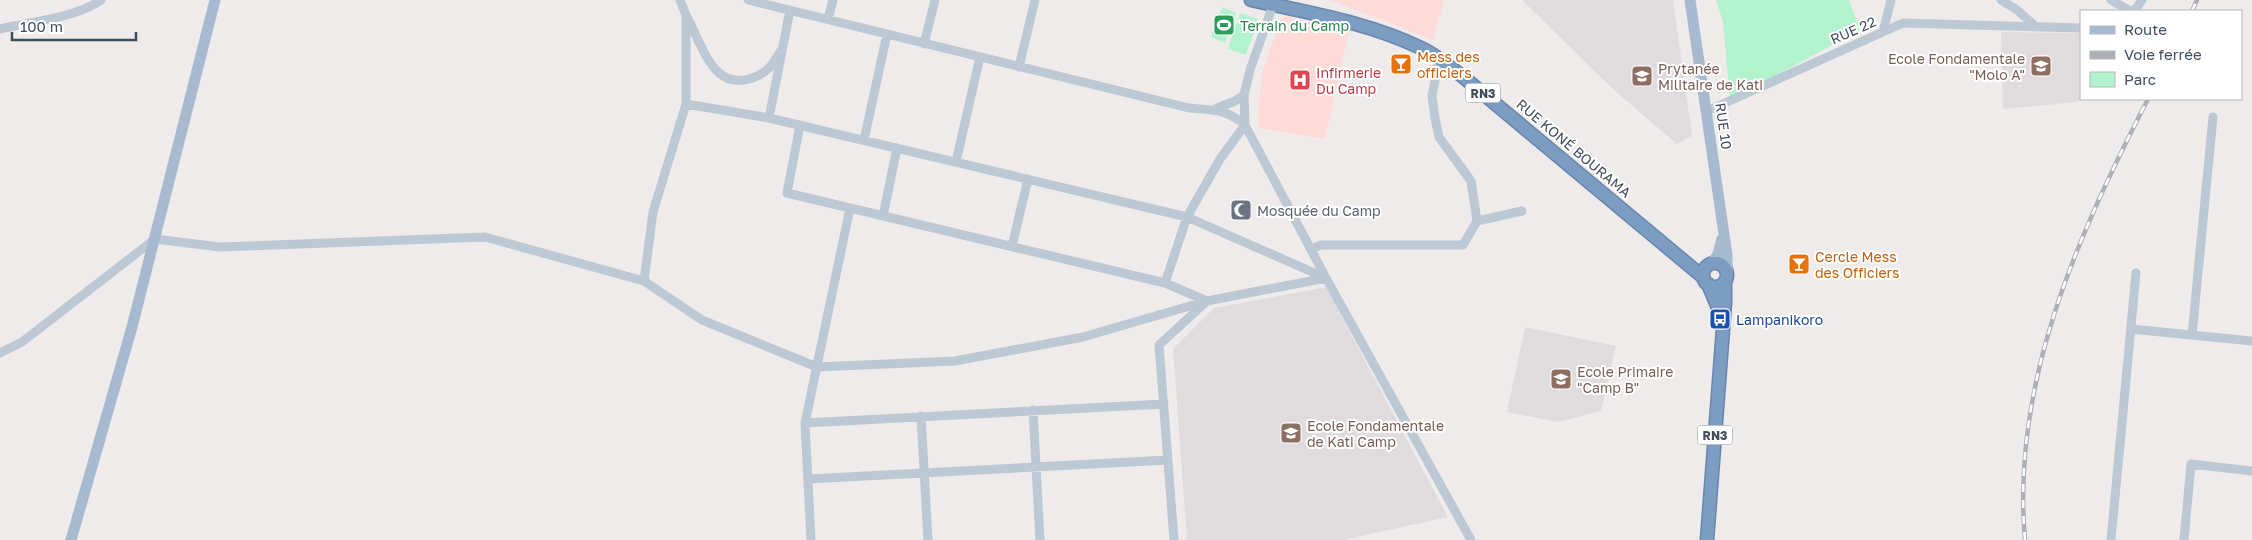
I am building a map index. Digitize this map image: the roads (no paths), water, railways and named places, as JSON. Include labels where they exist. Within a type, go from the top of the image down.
[{"type":"highway","name":"RUE KONÉ BOURAMA","points":[[1251,0],[1270,2],[1331,16],[1370,28],[1422,48],[1439,59],[1679,255],[1706,280],[1719,310],[1722,330]]},
{"type":"highway","name":"RUE KONÉ BOURAMA","points":[[1679,255],[1691,261],[1710,264]]},
{"type":"highway","points":[[1710,264],[1723,266],[1726,278],[1717,287],[1706,280],[1704,272],[1710,264]]},
{"type":"highway","name":"RUE KONÉ BOURAMA","points":[[1707,540],[1722,330],[1726,304],[1726,278]]},
{"type":"main road","points":[[72,540],[121,369],[215,0]]},
{"type":"main road","name":"RUE 10","points":[[1690,0],[1727,255],[1726,278]]},
{"type":"main road","name":"RUE 10","points":[[1710,264],[1722,244],[1723,227]]},
{"type":"street","points":[[0,29],[65,14],[92,6],[101,0]]},
{"type":"street","points":[[680,0],[710,60],[720,74],[734,81],[747,80],[769,68],[782,48]]},
{"type":"street","points":[[748,0],[1189,108],[1212,110],[1234,115],[1245,125],[1326,278],[1471,540]]},
{"type":"street","points":[[828,19],[833,0]]},
{"type":"street","points":[[924,44],[935,0]]},
{"type":"street","points":[[1019,67],[1035,0]]},
{"type":"street","points":[[1884,32],[1891,0]]},
{"type":"street","points":[[2001,0],[2017,10],[2034,25]]},
{"type":"street","points":[[2111,0],[2128,10]]},
{"type":"street","points":[[1165,283],[1187,217],[1220,159],[1245,125],[1244,95],[1270,2]]},
{"type":"street","points":[[769,118],[790,10]]},
{"type":"street","points":[[644,281],[652,212],[686,104],[686,15]]},
{"type":"street","name":"RUE 22","points":[[1707,111],[1903,23],[2034,25],[2080,28]]},
{"type":"street","points":[[864,140],[887,34]]},
{"type":"street","points":[[1311,249],[1321,245],[1463,245],[1477,221],[1472,181],[1439,137],[1434,118],[1432,96],[1439,59]]},
{"type":"street","points":[[956,162],[978,61]]},
{"type":"street","points":[[1212,110],[1226,106],[1244,95]]},
{"type":"street","points":[[686,104],[769,118],[1187,217],[1326,278]]},
{"type":"street","points":[[2192,335],[2213,117]]},
{"type":"street","points":[[800,125],[787,193],[1165,283],[1207,301]]},
{"type":"street","points":[[883,216],[897,148]]},
{"type":"street","points":[[1012,246],[1028,179]]},
{"type":"street","points":[[811,540],[805,423],[850,208]]},
{"type":"street","points":[[1477,221],[1522,212]]},
{"type":"street","points":[[0,353],[22,342],[155,239],[220,247],[485,237],[644,281],[702,320],[817,367],[956,361],[1083,337],[1207,301],[1326,278]]},
{"type":"street","points":[[2111,540],[2136,273]]},
{"type":"street","points":[[1174,540],[1159,345],[1207,301]]},
{"type":"street","points":[[2132,329],[2252,341]]},
{"type":"street","points":[[805,423],[1164,404]]},
{"type":"street","points":[[1033,410],[1040,540]]},
{"type":"street","points":[[921,416],[928,540]]},
{"type":"street","points":[[808,479],[1168,460]]},
{"type":"street","points":[[2184,540],[2191,464],[2252,471]]},
{"type":"railway","points":[[2192,10],[2197,0]]},
{"type":"railway","points":[[2025,540],[2023,482],[2028,424],[2039,367],[2055,312],[2075,257],[2097,203],[2148,100]]},
{"type":"place","name":"Terrain du Camp","points":[[1224,25]]},
{"type":"place","name":"Mess des officiers","points":[[1401,64]]},
{"type":"place","name":"Ecole Fondamentale \"Molo A\"","points":[[2041,66]]},
{"type":"place","name":"Prytanée Militaire de Kati","points":[[1642,76]]},
{"type":"place","name":"Infirmerie Du Camp","points":[[1300,80]]},
{"type":"place","name":"Mosquée du Camp","points":[[1241,210]]},
{"type":"place","name":"Cercle Mess des Officiers","points":[[1799,264]]},
{"type":"place","name":"Lampanikoro","points":[[1720,319]]},
{"type":"place","name":"Ecole Primaire \"Camp B\"","points":[[1561,379]]},
{"type":"place","name":"Ecole Fondamentale de Kati Camp","points":[[1291,433]]}]
